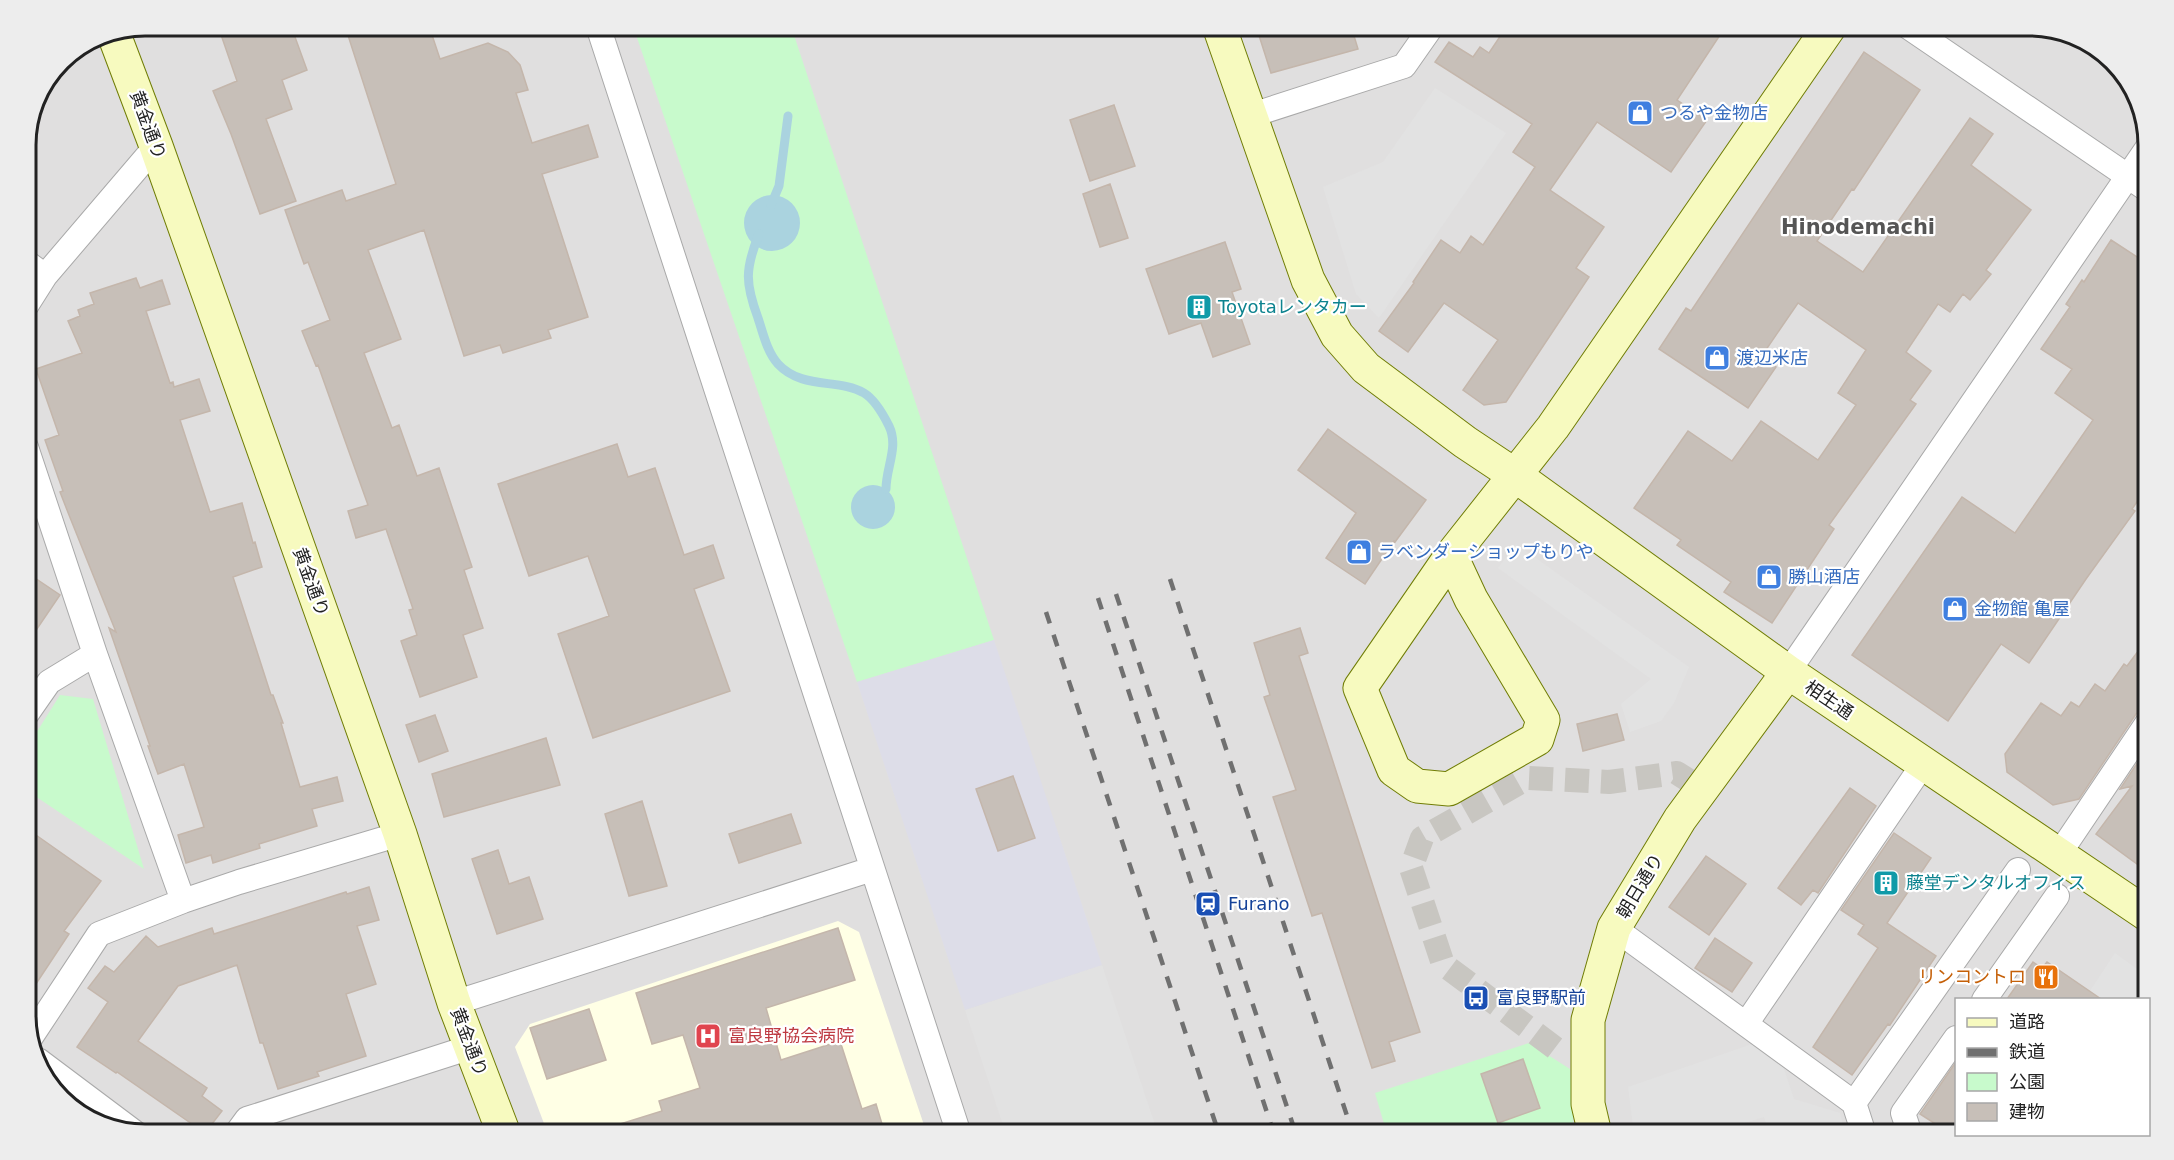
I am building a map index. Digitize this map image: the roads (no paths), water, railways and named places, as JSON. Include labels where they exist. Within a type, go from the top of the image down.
[{"type":"street","points":[[600,36],[956,1124]]},
{"type":"street","name":"相生通","points":[[1222,36],[1308,280],[1337,335],[1366,368],[1465,442],[1516,476],[1788,672],[2138,908]]},
{"type":"street","points":[[1250,116],[1404,66],[1425,36]]},
{"type":"street","points":[[1451,556],[1472,599],[1543,720],[1537,740],[1449,789],[1417,786],[1394,770],[1360,688],[1451,556],[1553,427],[1823,36]]},
{"type":"street","points":[[1922,36],[2138,183]]},
{"type":"street","name":"黄金通り","points":[[116,40],[156,146],[400,834],[454,1003],[500,1124]]},
{"type":"street","points":[[36,290],[45,276],[156,146]]},
{"type":"street","points":[[1788,672],[2138,162]]},
{"type":"street","points":[[36,269],[45,276]]},
{"type":"street","points":[[36,477],[95,654],[183,901]]},
{"type":"street","points":[[36,701],[49,682],[95,654]]},
{"type":"street","name":"朝日通り","points":[[1593,1124],[1588,1104],[1588,1020],[1614,928],[1680,819],[1757,718],[1788,672]]},
{"type":"street","points":[[2059,854],[2138,738]]},
{"type":"street","points":[[1746,1024],[1924,763]]},
{"type":"street","points":[[37,1028],[99,934],[239,882],[400,834]]},
{"type":"street","points":[[454,1003],[872,869]]},
{"type":"street","points":[[1854,1103],[2018,870]]},
{"type":"street","points":[[1985,998],[2057,896]]},
{"type":"street","points":[[1614,928],[1854,1103],[1861,1124]]},
{"type":"street","points":[[1907,1124],[1903,1113],[1955,1039]]},
{"type":"street","points":[[244,1124],[248,1119],[471,1047]]},
{"type":"street","points":[[50,1068],[117,1120]]},
{"type":"water","points":[[772,195],[783,197],[792,203],[798,212],[800,223],[798,234],[792,243],[783,249],[772,251],[761,249],[752,243],[746,234],[744,223],[746,212],[752,203],[761,197]]},
{"type":"water","points":[[873,485],[889,491],[895,507],[889,523],[873,529],[857,523],[851,507],[857,491]]},
{"type":"waterway","points":[[771,205],[779,186],[788,116]]},
{"type":"waterway","points":[[759,234],[751,257],[748,276],[754,306],[771,354],[778,364],[798,377],[854,389],[864,393],[875,403],[892,434],[893,442],[886,489]]},
{"type":"tunnel","points":[[1555,1048],[1443,964],[1411,868],[1422,838],[1528,778],[1609,782],[1677,773],[1702,789]]},
{"type":"railway","points":[[1170,579],[1350,1124]]},
{"type":"railway","points":[[1116,594],[1293,1124]]},
{"type":"railway","points":[[1098,598],[1271,1124]]},
{"type":"railway","points":[[1046,612],[1216,1124]]},
{"type":"place","name":"つるや金物店","points":[[1640,113]]},
{"type":"place","name":"Toyotaレンタカー","points":[[1199,307]]},
{"type":"place","name":"渡辺米店","points":[[1717,358]]},
{"type":"place","name":"ラベンダーショップもりや","points":[[1359,552]]},
{"type":"place","name":"勝山酒店","points":[[1769,577]]},
{"type":"place","name":"金物館 亀屋","points":[[1955,609]]},
{"type":"place","name":"藤堂デンタルオフィス","points":[[1886,883]]},
{"type":"place","name":"Furano","points":[[1208,904]]},
{"type":"place","name":"リンコントロ","points":[[2046,977]]},
{"type":"place","name":"富良野駅前","points":[[1476,998]]},
{"type":"place","name":"富良野協会病院","points":[[708,1036]]},
{"type":"district","name":"Hinodemachi","points":[[1858,227]]}]
